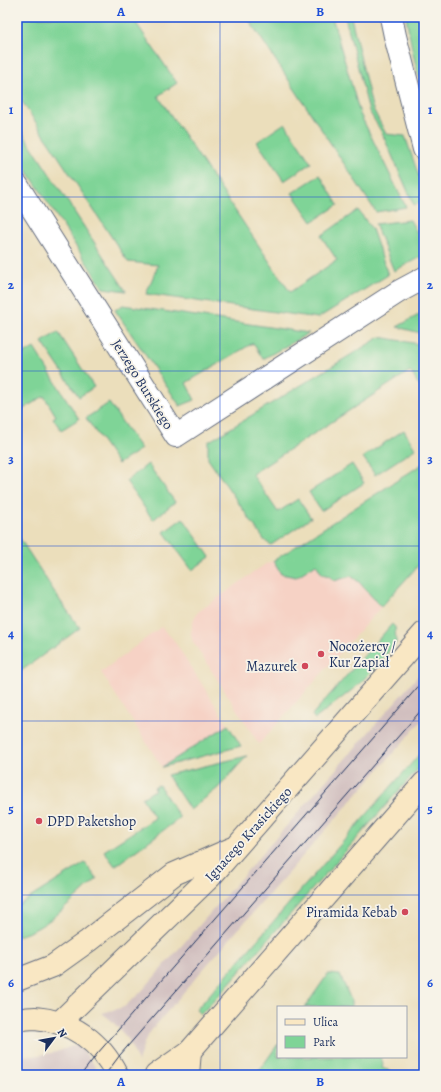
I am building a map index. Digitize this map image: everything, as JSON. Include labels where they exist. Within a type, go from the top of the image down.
[{"type":"main road","name":"Ignacego Krasickiego","points":[[59,1023],[211,876],[424,633]]},
{"type":"main road","points":[[156,1075],[190,1051],[424,784]]},
{"type":"main road","points":[[17,980],[53,966],[88,941],[174,874],[238,846]]},
{"type":"main road","points":[[17,1020],[35,1018],[59,1023],[79,1032],[106,1054],[117,1075]]},
{"type":"main road","points":[[188,1075],[190,1051]]},
{"type":"street","points":[[391,17],[424,149]]},
{"type":"street","name":"Jerzego Burskiego","points":[[17,185],[176,436],[398,292],[424,278]]},
{"type":"shaded area","points":[[273,561],[282,574],[296,577],[316,564],[322,574],[351,576],[359,582],[381,607],[259,744],[193,642],[191,635],[194,618],[198,612],[267,563]]},
{"type":"shaded area","points":[[161,627],[173,639],[228,725],[162,767],[101,672]]},
{"type":"shaded area","points":[[424,669],[424,718],[199,974],[151,1031],[144,1043],[138,1062],[128,1039],[112,1021],[102,1013],[124,1007],[141,992]]},
{"type":"shaded area","points":[[78,1044],[92,1062],[99,1075],[17,1075],[17,1055],[33,1056],[56,1052]]},
{"type":"green space","points":[[17,17],[132,17],[177,83],[158,96],[290,292],[337,260],[321,236],[358,210],[372,229],[388,275],[318,318],[146,294],[158,265],[128,262],[17,94]]},
{"type":"green space","points":[[247,17],[332,17],[360,114],[406,207],[376,212]]},
{"type":"green space","points":[[345,17],[351,17],[372,107],[386,134],[405,136],[424,191],[424,202],[414,205],[381,131],[369,111]]},
{"type":"green space","points":[[406,17],[419,17],[424,45],[424,97],[413,54]]},
{"type":"green space","points":[[285,123],[311,163],[284,181],[257,142]]},
{"type":"green space","points":[[17,124],[126,291],[103,288],[17,155]]},
{"type":"green space","points":[[320,175],[338,205],[312,222],[292,193]]},
{"type":"green space","points":[[410,220],[424,245],[424,255],[394,271],[375,224]]},
{"type":"green space","points":[[123,305],[309,333],[263,359],[253,343],[186,383],[195,400],[180,406],[115,310]]},
{"type":"green space","points":[[424,312],[424,334],[397,327]]},
{"type":"green space","points":[[58,332],[94,387],[79,397],[42,342]]},
{"type":"green space","points":[[380,337],[424,345],[424,393],[410,371],[252,474],[278,512],[298,499],[311,518],[271,545],[265,541],[208,459],[208,442]]},
{"type":"green space","points":[[34,348],[79,419],[61,430],[53,418],[56,416],[44,396],[17,413],[17,358]]},
{"type":"green space","points":[[109,403],[141,449],[118,464],[86,418]]},
{"type":"green space","points":[[404,430],[415,449],[375,475],[363,457]]},
{"type":"green space","points":[[424,463],[424,559],[381,607],[359,582],[351,576],[334,581],[329,576],[322,574],[316,564],[296,577],[281,574],[273,561]]},
{"type":"green space","points":[[148,464],[175,502],[153,520],[126,481]]},
{"type":"green space","points":[[352,464],[364,483],[321,511],[309,492]]},
{"type":"green space","points":[[183,518],[210,557],[192,570],[164,532]]},
{"type":"green space","points":[[17,534],[61,602],[80,628],[17,674]]},
{"type":"green space","points":[[392,624],[395,627],[396,643],[357,686],[315,719],[312,715]]},
{"type":"green space","points":[[228,725],[241,746],[162,767]]},
{"type":"green space","points":[[424,749],[424,762],[221,993],[201,1014],[196,1010]]},
{"type":"green space","points":[[247,756],[218,788],[190,810],[167,775]]},
{"type":"green space","points":[[159,785],[180,818],[115,866],[104,851],[155,818],[142,798],[155,790],[154,787]]},
{"type":"green space","points":[[85,863],[97,879],[70,904],[49,920],[28,933],[17,936],[17,906]]},
{"type":"green space","points":[[328,974],[340,975],[351,1000],[351,1006],[306,1006]]},
{"type":"green space","points":[[277,1045],[277,1058],[381,1058],[383,1064],[382,1068],[390,1071],[391,1075],[256,1075]]},
{"type":"tram line","points":[[81,1075],[97,1054],[424,680]]},
{"type":"tram line","points":[[105,1075],[120,1055],[424,707]]},
{"type":"place","name":"Nocożercy / Kur Zapiał","points":[[321,654]]},
{"type":"place","name":"Mazurek","points":[[305,666]]},
{"type":"place","name":"DPD Paketshop","points":[[39,821]]},
{"type":"place","name":"Piramida Kebab","points":[[405,912]]}]
